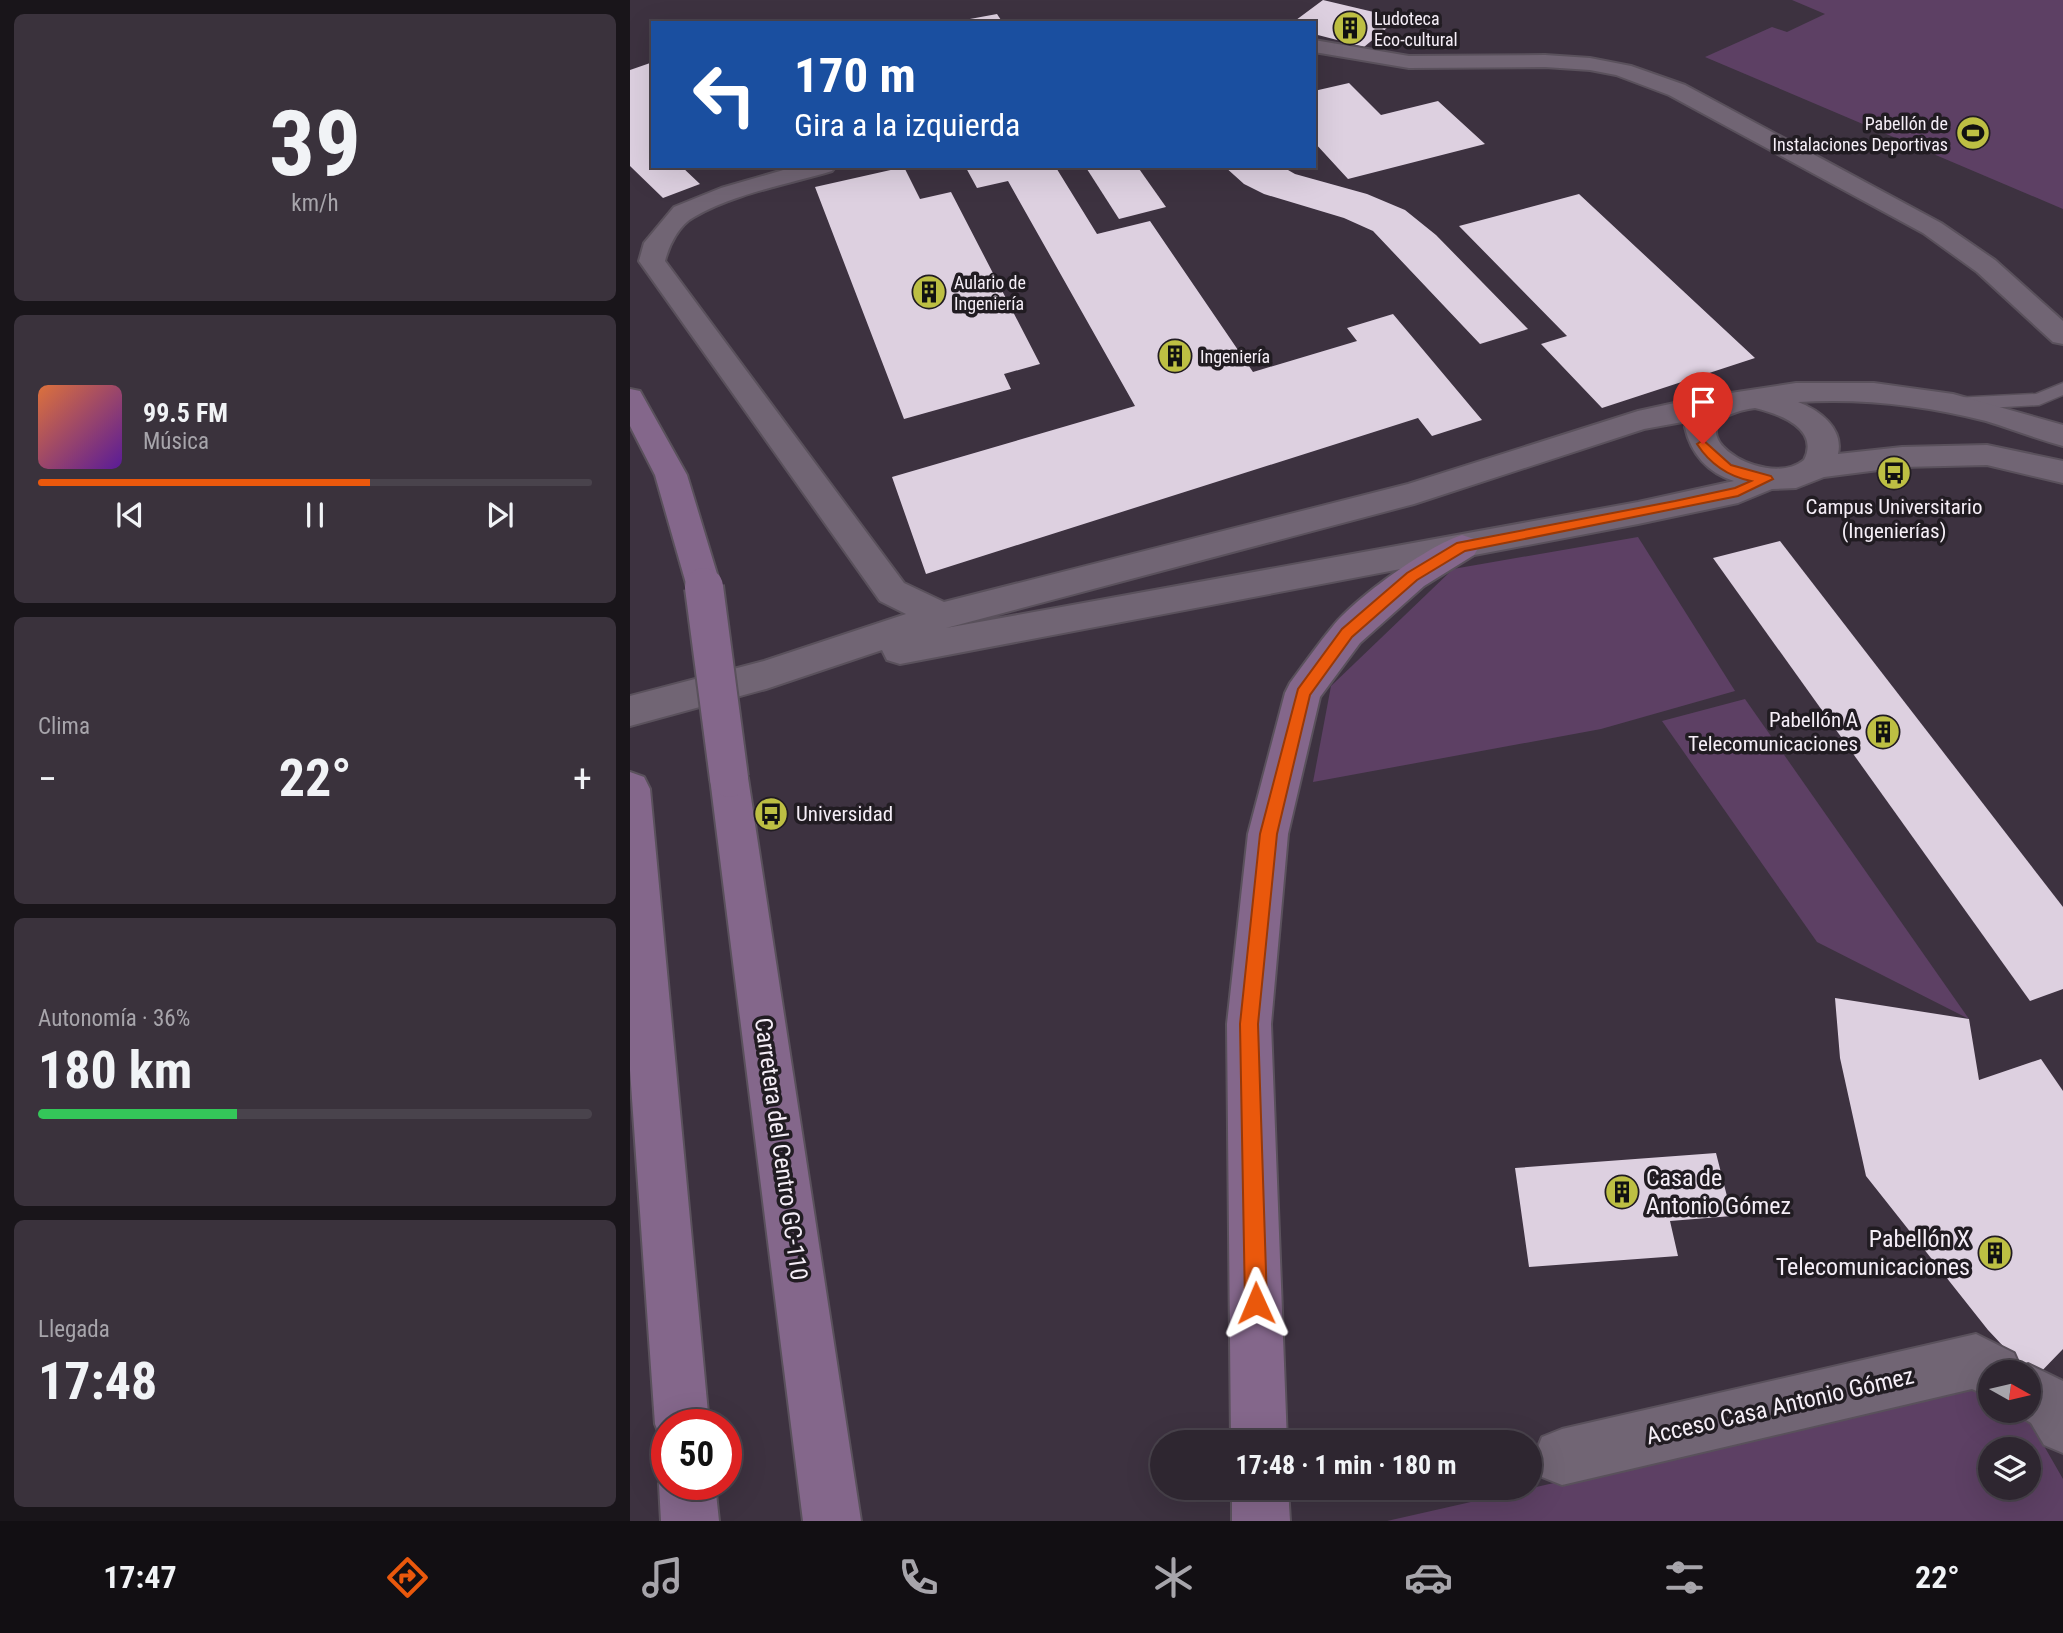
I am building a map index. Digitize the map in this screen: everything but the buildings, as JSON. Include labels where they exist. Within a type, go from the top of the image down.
[{"type":"main road","name":"Carretera del Centro GC-110","points":[[630,398],[671,475],[704,587],[832,1521]]},
{"type":"main road","points":[[1259,1430],[1249,1024],[1268,834],[1303,693],[1347,633],[1412,577],[1462,547]]},
{"type":"main road","points":[[632,799],[681,1409]]},
{"type":"main road","points":[[688,1500],[690,1521]]},
{"type":"main road","points":[[1260,1500],[1261,1521]]},
{"type":"street","points":[[1316,46],[1407,62],[1449,64],[1543,60],[1591,64],[1632,74],[1676,90],[1932,228],[1986,266],[2063,336]]},
{"type":"street","points":[[817,168],[730,193],[683,212],[657,243],[652,261],[892,592],[941,615]]},
{"type":"street","points":[[630,711],[766,675],[941,615],[1414,493],[1638,421],[1679,412],[1710,410],[1738,400],[1821,390],[1882,394],[1952,404],[2037,426],[2063,436]]},
{"type":"street","points":[[1755,399],[1792,409],[1819,431],[1824,443],[1823,456],[1816,467]]},
{"type":"street","points":[[1710,410],[1702,420],[1700,432],[1703,444],[1712,457],[1736,472],[1766,479],[1793,478],[1816,467],[1902,457],[1987,455],[2063,471]]},
{"type":"street","points":[[766,675],[1675,506],[1738,492],[1766,479]]},
{"type":"street","name":"Acceso Casa Antonio Gómez","points":[[1562,1457],[1978,1362]]},
{"type":"street","points":[[2041,1399],[2050,1404],[2063,1426]]},
{"type":"lane","points":[[1952,404],[2039,398],[2063,388]]},
{"type":"shaded area","name":"Pabellón de Instalaciones Deportivas","points":[[1792,0],[2063,0],[2063,209],[1705,57],[1772,27],[1787,32],[1825,14]]},
{"type":"shaded area","points":[[1638,537],[1735,691],[1601,729],[1313,782],[1331,686],[1453,569]]},
{"type":"shaded area","points":[[1745,699],[1969,1019],[1817,942],[1662,721]]},
{"type":"shaded area","points":[[1978,1387],[1978,1423],[2031,1423],[2039,1437],[1978,1437],[1978,1500],[2041,1500],[2041,1441],[2063,1479],[2063,1521],[1387,1521],[1479,1500],[1542,1500],[1542,1486]]},
{"type":"place","name":"Ludoteca Eco-cultural","points":[[1350,28]]},
{"type":"place","name":"Pabellón de Instalaciones Deportivas","points":[[1973,133]]},
{"type":"place","name":"Aulario de Ingeniería","points":[[929,292]]},
{"type":"place","name":"Ingeniería","points":[[1175,356]]},
{"type":"place","name":"Campus Universitario (Ingenierías)","points":[[1894,473]]},
{"type":"place","name":"Pabellón A Telecomunicaciones","points":[[1883,732]]},
{"type":"place","name":"Universidad","points":[[771,814]]},
{"type":"place","name":"Casa de Antonio Gómez","points":[[1622,1192]]},
{"type":"place","name":"Pabellón X Telecomunicaciones","points":[[1995,1253]]},
{"type":"route","points":[[1256,1303],[1249,1024],[1268,834],[1303,693],[1347,633],[1412,577],[1462,547],[1738,492],[1766,479],[1727,468],[1712,457],[1703,444]]}]
